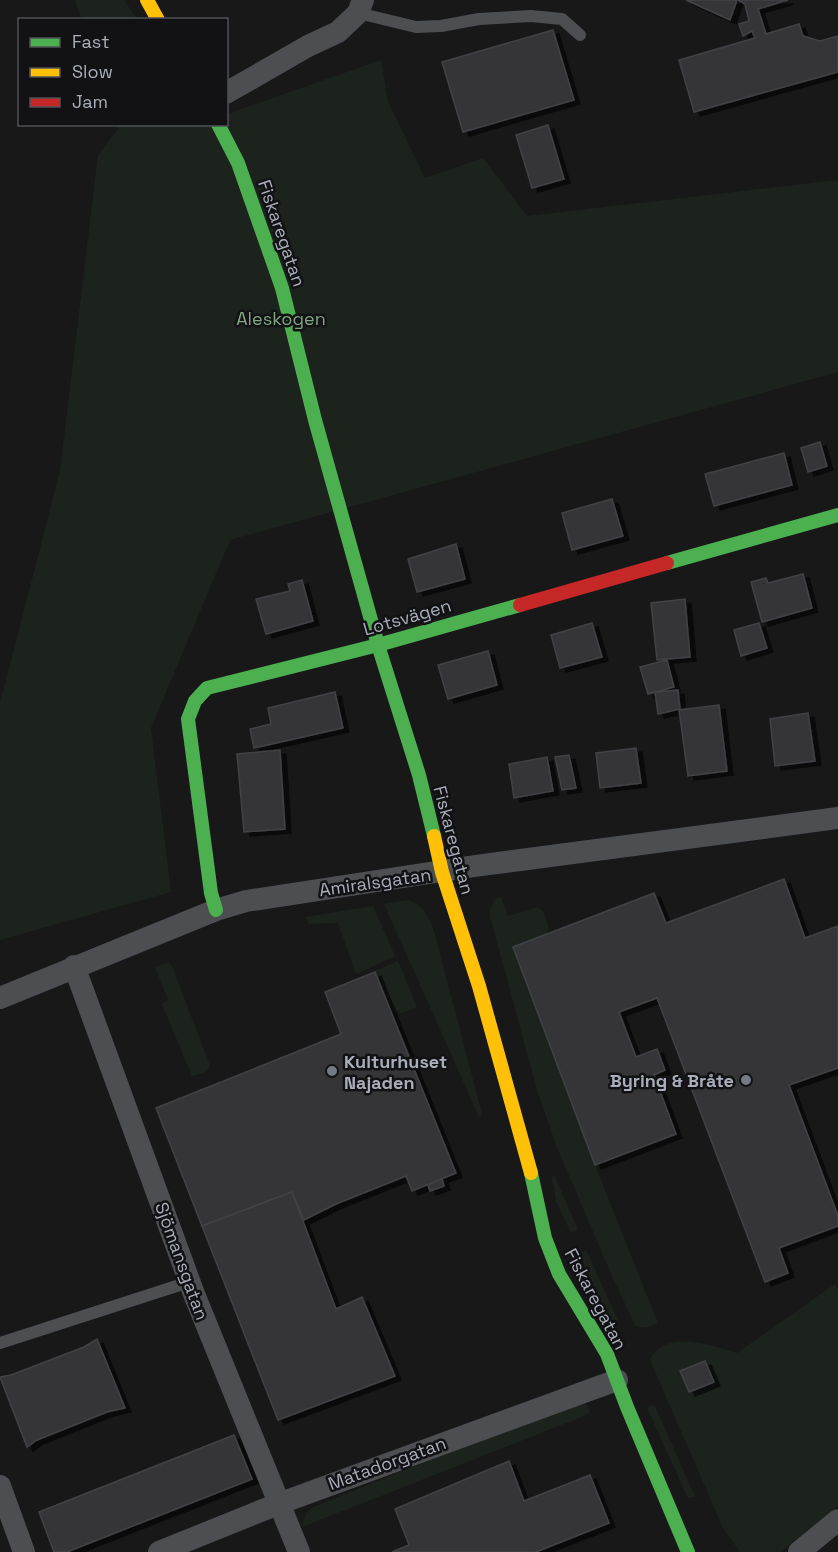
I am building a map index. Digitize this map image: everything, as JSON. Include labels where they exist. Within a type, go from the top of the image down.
[{"type":"street","points":[[147,0],[157,18]]},
{"type":"street","points":[[228,92],[308,46],[338,32],[361,6]]},
{"type":"street","name":"Fiskaregatan","points":[[219,126],[238,163],[282,288],[315,420],[378,645],[419,775],[442,872],[479,986],[533,1181],[545,1238],[559,1274],[607,1354],[688,1552]]},
{"type":"street","name":"Lotsvägen","points":[[216,910],[211,893],[188,719],[195,700],[207,688],[378,645],[838,515]]},
{"type":"street","name":"Amiralsgatan","points":[[0,998],[216,910],[246,901],[498,863],[838,818]]},
{"type":"street","name":"Sjömansgatan","points":[[74,966],[189,1282],[299,1552]]},
{"type":"street","name":"Matadorgatan","points":[[159,1552],[278,1504],[616,1380]]},
{"type":"street","points":[[0,1486],[24,1552]]},
{"type":"street","points":[[799,1552],[838,1520]]},
{"type":"lane","points":[[361,6],[416,27],[441,26],[479,19],[531,16],[562,19],[580,35]]},
{"type":"lane","points":[[0,1342],[189,1282]]},
{"type":"green space","points":[[75,0],[124,0],[136,18],[82,18]]},
{"type":"green space","name":"Aleskogen","points":[[381,60],[388,102],[425,178],[483,158],[527,216],[838,180],[838,372],[230,540],[151,728],[171,892],[0,940],[0,703],[60,471],[98,155],[118,129],[117,126],[228,126],[228,114]]},
{"type":"green space","points":[[501,897],[508,916],[538,907],[543,911],[549,929],[546,934],[513,947],[595,1165],[658,1323],[653,1326],[635,1325],[556,1145],[537,1090],[490,916],[492,904]]},
{"type":"green space","points":[[409,900],[425,912],[434,931],[482,1114],[479,1117],[384,904]]},
{"type":"green space","points":[[373,906],[395,956],[356,974],[338,923],[309,924],[306,917]]},
{"type":"green space","points":[[398,961],[417,1007],[400,1014],[398,1010],[392,1012],[375,971]]},
{"type":"green space","points":[[168,962],[172,966],[209,1063],[209,1067],[203,1073],[192,1076],[162,1004],[168,1000],[155,967]]},
{"type":"green space","points":[[554,1175],[578,1229],[571,1233],[556,1201],[552,1178]]},
{"type":"green space","points":[[586,1250],[618,1320],[608,1319],[580,1255]]},
{"type":"green space","points":[[835,1284],[838,1290],[838,1506],[781,1552],[740,1552],[723,1528],[650,1360],[657,1350],[666,1344],[678,1342],[702,1344],[737,1353]]},
{"type":"green space","points":[[585,1403],[589,1413],[582,1417],[302,1527],[306,1514],[313,1507],[447,1453]]},
{"type":"green space","points":[[655,1406],[695,1497],[688,1498],[648,1410],[648,1407]]},
{"type":"building","points":[[686,0],[737,0],[730,20]]},
{"type":"building","points":[[738,0],[788,0],[758,9],[766,34],[799,24],[803,36],[820,41],[838,36],[838,72],[694,112],[679,60],[755,38],[752,31],[743,36],[739,24],[749,21],[745,4]]},
{"type":"building","points":[[553,30],[574,100],[463,132],[442,62]]},
{"type":"building","points":[[548,125],[564,179],[532,188],[516,135]]},
{"type":"building","points":[[820,442],[827,466],[808,472],[801,448]]},
{"type":"building","points":[[784,453],[792,485],[714,506],[705,474]]},
{"type":"building","points":[[612,499],[623,536],[572,550],[562,513]]},
{"type":"building","points":[[456,544],[465,579],[417,592],[408,559]]},
{"type":"building","points":[[803,574],[812,608],[762,622],[751,582],[766,578],[768,583]]},
{"type":"building","points":[[302,580],[313,621],[266,634],[256,599],[290,591],[288,584]]},
{"type":"building","points":[[685,599],[690,657],[657,660],[651,603]]},
{"type":"building","points":[[592,623],[602,657],[560,668],[551,635]]},
{"type":"building","points":[[759,623],[767,648],[741,656],[734,630]]},
{"type":"building","points":[[488,651],[497,685],[448,699],[438,665]]},
{"type":"building","points":[[667,660],[674,687],[648,694],[640,667]]},
{"type":"building","points":[[678,690],[680,709],[658,714],[655,692]]},
{"type":"building","points":[[335,692],[343,728],[254,748],[250,729],[271,724],[268,708]]},
{"type":"building","points":[[719,705],[727,771],[688,776],[679,710]]},
{"type":"building","points":[[808,713],[815,761],[775,766],[770,719]]},
{"type":"building","points":[[636,748],[641,783],[600,788],[596,753]]},
{"type":"building","points":[[280,750],[285,829],[244,832],[237,754]]},
{"type":"building","points":[[569,755],[576,788],[562,790],[555,757]]},
{"type":"building","points":[[547,757],[553,791],[514,798],[509,764]]},
{"type":"building","name":"Byring & Bråte","points":[[784,879],[805,938],[838,926],[838,1068],[789,1085],[838,1216],[838,1226],[779,1248],[788,1273],[765,1282],[657,998],[619,1012],[636,1057],[657,1049],[665,1070],[654,1075],[676,1134],[595,1165],[513,947],[654,893],[666,923]]},
{"type":"building","name":"Kulturhuset Najaden","points":[[375,972],[456,1173],[412,1191],[406,1176],[336,1204],[304,1220],[292,1192],[202,1226],[156,1108],[341,1034],[325,992]]},
{"type":"building","points":[[442,1179],[444,1186],[430,1191],[428,1185]]},
{"type":"building","points":[[292,1192],[336,1309],[362,1297],[395,1376],[278,1420],[202,1226]]},
{"type":"building","points":[[97,1339],[125,1408],[107,1412],[37,1440],[27,1447],[0,1377],[11,1375],[84,1347]]},
{"type":"building","points":[[705,1361],[714,1382],[689,1392],[680,1371]]},
{"type":"building","points":[[234,1435],[252,1479],[67,1552],[54,1552],[39,1512]]},
{"type":"building","points":[[509,1461],[524,1501],[590,1475],[609,1523],[536,1552],[392,1552],[409,1545],[395,1509]]},
{"type":"traffic: fast","points":[[219,126],[238,163],[282,288],[315,420],[378,645],[419,775],[434,836]]},
{"type":"traffic: fast","points":[[667,563],[838,515]]},
{"type":"traffic: fast","points":[[216,910],[211,893],[188,719],[195,701],[207,688],[378,645],[520,605]]},
{"type":"traffic: fast","points":[[531,1173],[545,1238],[559,1274],[607,1354],[688,1552]]},
{"type":"traffic: slow","points":[[147,0],[157,18]]},
{"type":"traffic: slow","points":[[434,836],[442,872],[479,986],[531,1173]]},
{"type":"traffic: jam","points":[[520,605],[667,563]]},
{"type":"place","name":"Kulturhuset Najaden","points":[[332,1071]]},
{"type":"place","name":"Byring & Bråte","points":[[746,1080]]}]
